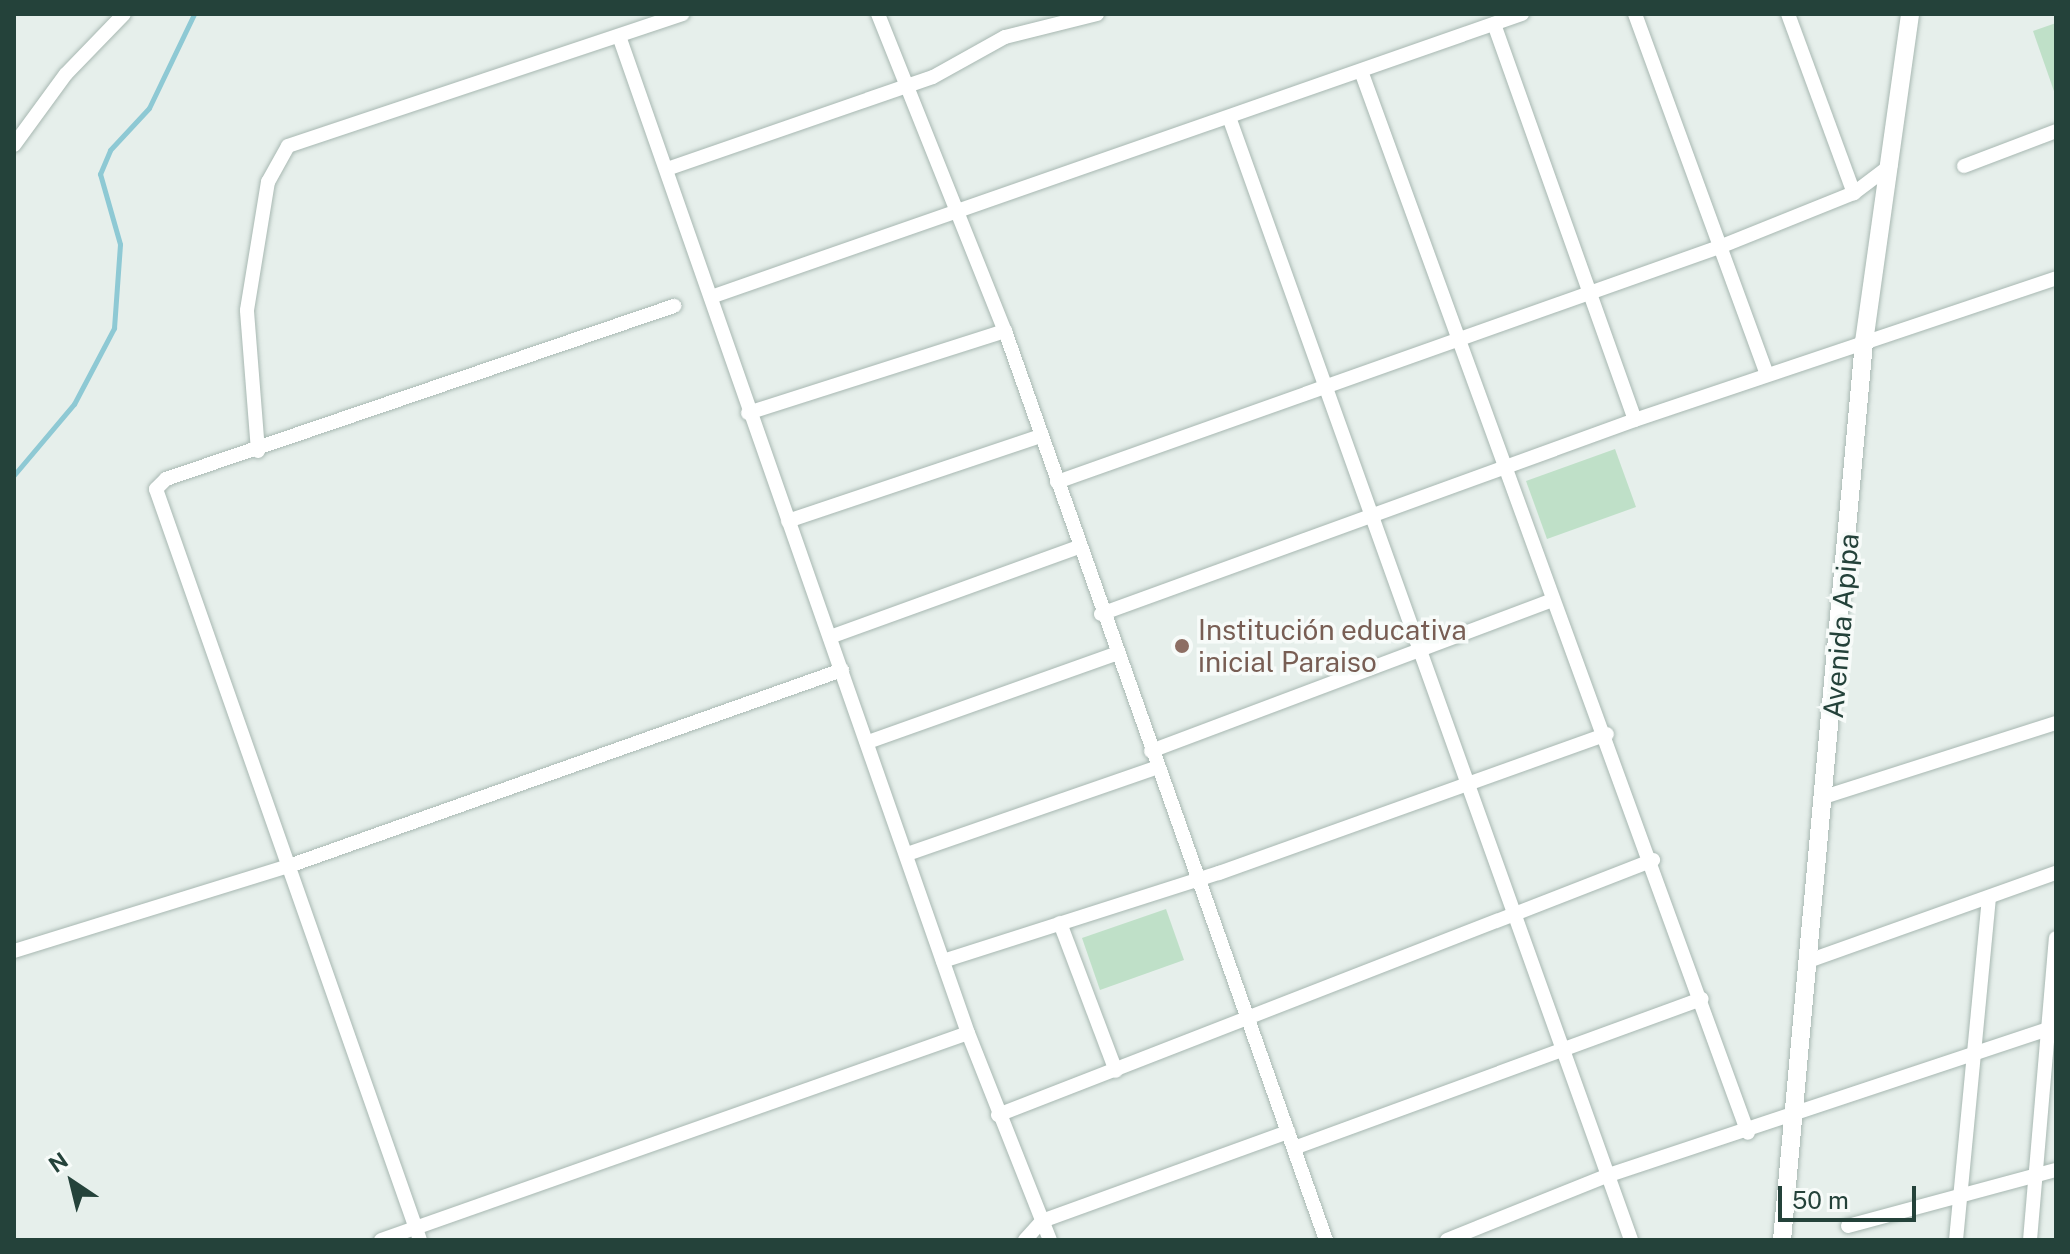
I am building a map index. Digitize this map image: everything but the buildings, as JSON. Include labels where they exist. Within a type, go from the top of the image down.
[{"type":"street","points":[[14,145],[66,74],[124,14]]},
{"type":"street","points":[[258,451],[247,310],[268,182],[288,146],[683,14]]},
{"type":"street","points":[[878,14],[911,84],[1005,331],[1115,654],[1326,1240]]},
{"type":"street","points":[[667,169],[956,68],[1005,37],[1097,14]]},
{"type":"street","points":[[711,297],[959,214],[1361,71],[1488,21],[1522,14]]},
{"type":"street","points":[[1635,14],[1767,374]]},
{"type":"street","points":[[1788,14],[1854,193]]},
{"type":"street","name":"Avenida Apipa","points":[[1782,1240],[1827,796],[1864,342],[1910,14]]},
{"type":"street","points":[[1488,21],[1635,420]]},
{"type":"street","points":[[619,36],[711,297],[748,413],[868,742],[968,1033],[1050,1240]]},
{"type":"street","points":[[1361,71],[1551,601],[1607,734],[1653,860],[1748,1133]]},
{"type":"street","points":[[1229,117],[1631,1240]]},
{"type":"street","points":[[1964,166],[2056,131]]},
{"type":"street","points":[[1057,482],[1457,337],[1722,246],[1854,193],[1891,165]]},
{"type":"street","points":[[1101,614],[1372,519],[1503,466],[2056,278]]},
{"type":"street","points":[[418,1234],[286,867],[156,489],[166,479],[258,451],[674,306]]},
{"type":"street","points":[[748,413],[1005,331]]},
{"type":"street","points":[[788,521],[1041,436]]},
{"type":"street","points":[[830,637],[1078,547]]},
{"type":"street","points":[[1151,751],[1551,601]]},
{"type":"street","points":[[868,742],[1115,654]]},
{"type":"street","points":[[14,951],[286,867],[842,670]]},
{"type":"street","points":[[1827,796],[2056,723]]},
{"type":"street","points":[[943,961],[1197,879],[1470,785],[1607,734]]},
{"type":"street","points":[[907,854],[1156,768]]},
{"type":"street","points":[[998,1115],[1249,1022],[1516,918],[1653,860]]},
{"type":"street","points":[[1811,960],[2056,873]]},
{"type":"street","points":[[1956,1240],[1989,899]]},
{"type":"street","points":[[1060,923],[1116,1071]]},
{"type":"street","points":[[2030,1240],[2052,1028],[2056,938]]},
{"type":"street","points":[[1294,1148],[1562,1046],[1702,999]]},
{"type":"street","points":[[1447,1240],[1609,1175],[1748,1133],[1795,1111],[2052,1028]]},
{"type":"street","points":[[381,1240],[418,1234],[968,1033]]},
{"type":"street","points":[[1025,1240],[1042,1221],[1288,1132]]},
{"type":"street","points":[[1848,1226],[1933,1199],[1960,1199],[2056,1170]]},
{"type":"green space","points":[[2056,23],[2056,97],[2033,31]]},
{"type":"green space","points":[[1615,449],[1636,507],[1547,539],[1526,481]]},
{"type":"green space","points":[[1166,909],[1184,960],[1100,990],[1082,938]]},
{"type":"waterway","points":[[14,475],[74,404],[114,328],[120,244],[100,174],[110,150],[149,108],[194,14]]},
{"type":"place","name":"Institución educativa inicial Paraiso","points":[[1182,646]]}]
